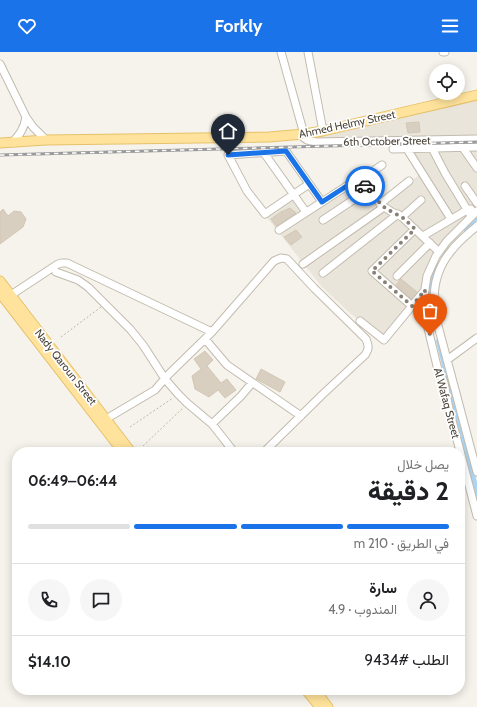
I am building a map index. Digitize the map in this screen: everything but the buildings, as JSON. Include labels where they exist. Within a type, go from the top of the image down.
[{"type":"main road","name":"Ahmed Helmy Street","points":[[0,143],[46,140],[270,137],[302,134],[323,131],[477,95]]},
{"type":"main road","name":"Nady Qaroun Street","points":[[0,281],[119,447]]},
{"type":"main road","name":"Nady Qaroun Street","points":[[0,293],[106,419],[127,447]]},
{"type":"main road","points":[[310,695],[320,707]]},
{"type":"main road","points":[[319,695],[328,707]]},
{"type":"street","points":[[281,52],[302,134]]},
{"type":"street","points":[[308,52],[323,131]]},
{"type":"street","points":[[0,65],[26,117],[35,130],[46,140]]},
{"type":"street","points":[[12,143],[21,132],[26,117]]},
{"type":"street","name":"6th October Street","points":[[302,134],[307,140],[316,142],[477,139]]},
{"type":"street","name":"6th October Street","points":[[393,149],[477,147]]},
{"type":"street","points":[[423,236],[451,219],[473,211],[445,173],[432,148]]},
{"type":"street","points":[[464,148],[477,168]]},
{"type":"street","points":[[407,149],[451,219]]},
{"type":"street","points":[[309,184],[265,214],[245,188],[228,155],[286,151],[322,202]]},
{"type":"street","points":[[264,153],[306,212]]},
{"type":"street","points":[[278,230],[359,178],[360,180],[382,166]]},
{"type":"street","points":[[360,180],[382,205],[400,216],[438,251]]},
{"type":"street","points":[[303,264],[382,205],[409,181]]},
{"type":"street","points":[[465,186],[477,203]]},
{"type":"street","points":[[323,220],[368,190]]},
{"type":"street","points":[[323,273],[421,200]]},
{"type":"street","name":"Al Wafaq Street","points":[[459,447],[444,383],[437,366],[424,305],[425,290],[430,268],[438,251],[473,211]]},
{"type":"street","name":"Al Wafaq Street","points":[[476,467],[434,309],[434,296],[439,272],[444,261],[451,251],[477,226]]},
{"type":"street","points":[[412,306],[372,271],[415,229]]},
{"type":"street","points":[[397,276],[430,243]]},
{"type":"street","points":[[106,419],[155,390],[212,332],[274,261],[281,258],[287,259],[366,339],[369,345],[365,355],[269,447]]},
{"type":"street","points":[[11,295],[58,264],[67,263],[212,332]]},
{"type":"street","points":[[56,272],[78,280],[130,329],[143,345],[165,379],[187,403],[212,424],[230,447]]},
{"type":"street","points":[[360,321],[384,340],[425,290]]},
{"type":"street","points":[[447,360],[477,338]]},
{"type":"street","points":[[205,339],[227,365],[300,416]]},
{"type":"street","points":[[212,424],[241,396],[252,383]]},
{"type":"street","name":"Al Wafaq Street","points":[[465,470],[477,516]]},
{"type":"path","points":[[61,337],[105,304]]},
{"type":"path","points":[[130,427],[178,394]]},
{"type":"path","points":[[143,446],[187,403]]},
{"type":"shaded area","points":[[477,95],[477,139],[316,142],[304,134],[455,100],[465,100],[465,98]]},
{"type":"shaded area","points":[[477,147],[477,211],[438,251],[381,204],[423,172],[408,149]]},
{"type":"shaded area","points":[[359,179],[438,252],[424,289],[384,339],[351,314],[322,287],[265,215],[293,194],[306,212]]},
{"type":"waterway","points":[[465,228],[477,217]]},
{"type":"waterway","points":[[435,266],[433,269],[428,300],[435,327]]},
{"type":"waterway","points":[[439,341],[477,495]]},
{"type":"railway","points":[[0,155],[477,142]]},
{"type":"way so far","points":[[365,186],[384,207],[398,214],[415,229],[372,271],[412,306],[425,290],[424,305],[430,335]]},
{"type":"route","points":[[228,155],[286,151],[322,202],[359,178],[365,186]]}]
